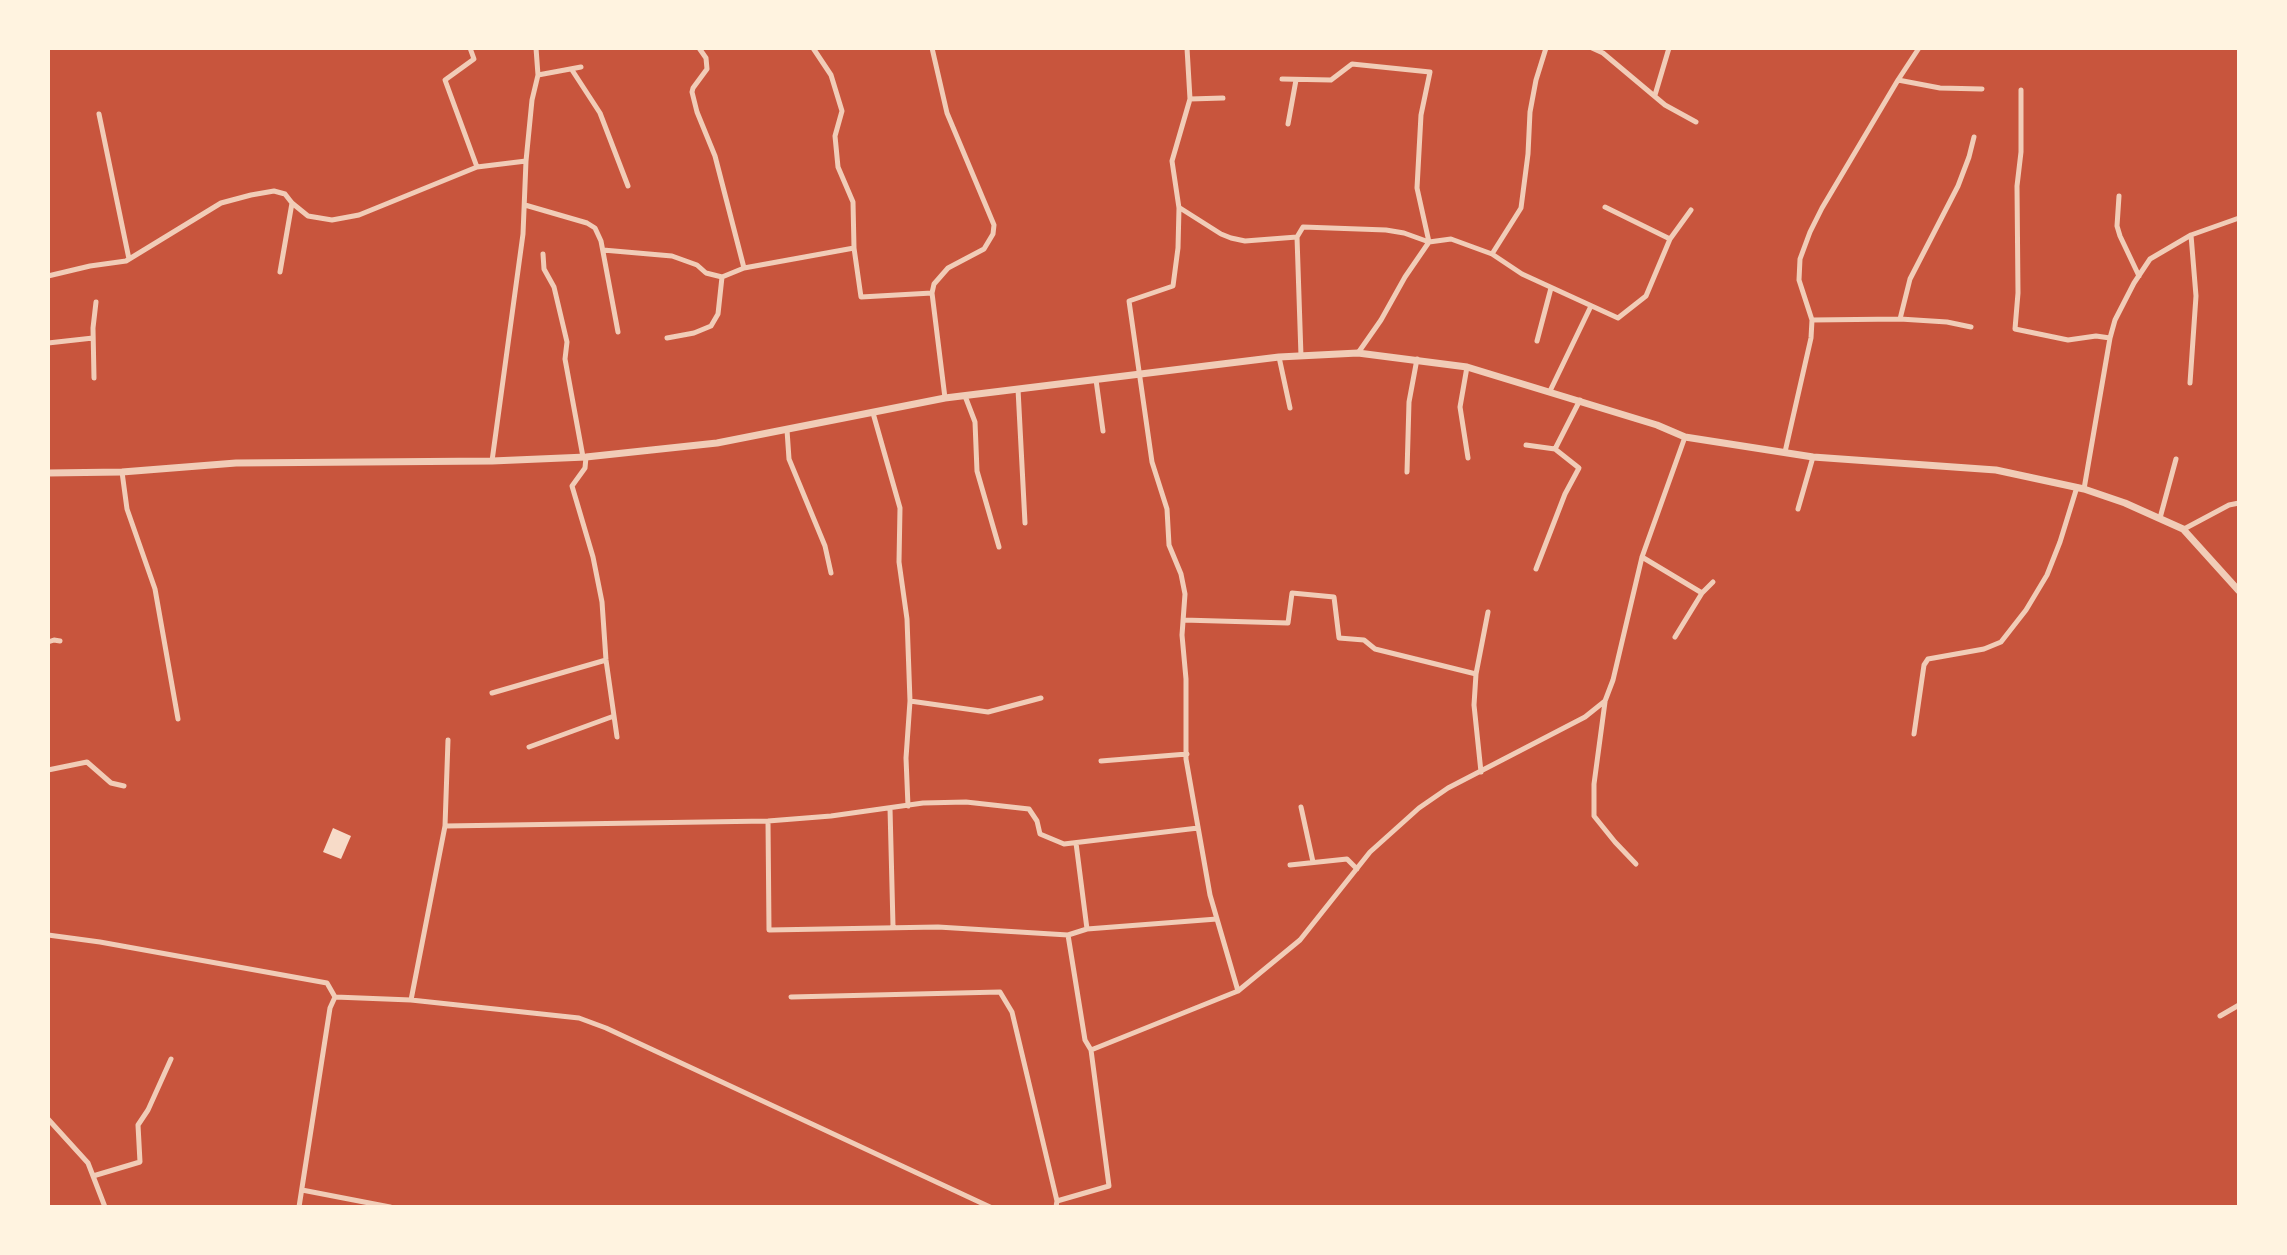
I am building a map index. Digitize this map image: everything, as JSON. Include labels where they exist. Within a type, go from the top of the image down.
[{"type":"street","points":[[470,48],[474,59],[445,80],[477,167]]},
{"type":"street","points":[[492,461],[523,234],[526,161],[532,100],[538,75],[536,48]]},
{"type":"street","points":[[699,48],[708,64],[705,74],[693,88],[694,102],[715,156],[744,268]]},
{"type":"street","points":[[813,48],[831,75],[842,111],[835,136],[838,167],[853,202],[854,248],[861,297],[932,293]]},
{"type":"street","points":[[932,48],[947,113],[994,225],[984,249],[948,268],[938,277],[932,293],[945,398]]},
{"type":"street","points":[[1187,48],[1190,99],[1172,161],[1179,208],[1173,286],[1129,301],[1152,462],[1167,509],[1169,545],[1181,574],[1185,594],[1182,635],[1186,679],[1186,759],[1210,895],[1238,991]]},
{"type":"street","points":[[1492,254],[1521,208],[1530,112],[1546,48]]},
{"type":"street","points":[[1592,48],[1604,51],[1665,105],[1696,122]]},
{"type":"street","points":[[1655,95],[1669,48]]},
{"type":"street","points":[[1785,452],[1811,338],[1812,320],[1799,280],[1800,259],[1810,232],[1919,48]]},
{"type":"street","points":[[1282,79],[1331,80],[1352,64],[1430,72],[1421,115],[1417,188],[1429,242],[1358,353]]},
{"type":"street","points":[[538,75],[581,67]]},
{"type":"street","points":[[572,70],[600,113],[628,186]]},
{"type":"street","points":[[1288,124],[1296,80]]},
{"type":"street","points":[[1898,80],[1940,88],[1982,89]]},
{"type":"street","points":[[2021,90],[2015,329],[2068,340],[2096,336],[2110,338]]},
{"type":"street","points":[[1190,99],[1223,98]]},
{"type":"street","points":[[99,114],[129,259]]},
{"type":"street","points":[[1900,319],[1910,279],[1958,186],[1974,137]]},
{"type":"street","points":[[48,276],[129,259],[221,203],[274,191],[285,194],[308,216],[332,220],[359,215],[477,167],[526,161]]},
{"type":"street","points":[[2119,196],[2117,226],[2139,276]]},
{"type":"street","points":[[280,272],[292,203]]},
{"type":"street","points":[[525,205],[595,228],[603,250],[618,332]]},
{"type":"street","points":[[1605,207],[1670,239]]},
{"type":"street","points":[[1179,208],[1231,238],[1245,241],[1297,237]]},
{"type":"street","points":[[1301,357],[1297,237],[1303,227],[1386,230],[1429,242],[1451,239],[1492,254],[1522,274],[1618,318],[1646,296],[1670,239],[1691,210]]},
{"type":"street","points":[[1914,734],[1924,665],[1928,659],[1984,649],[2001,642],[2026,610],[2047,575],[2080,488],[2115,320],[2139,276],[2150,259],[2191,235],[2239,218]]},
{"type":"street","points":[[2190,383],[2196,296],[2191,235]]},
{"type":"street","points":[[603,250],[672,256],[697,265],[706,273],[722,277],[744,268],[854,248]]},
{"type":"street","points":[[543,254],[544,269],[554,287],[567,342],[565,359],[585,468],[572,486],[593,557],[602,602],[606,660],[617,737]]},
{"type":"street","points":[[667,338],[711,326],[718,314],[722,277]]},
{"type":"street","points":[[1537,341],[1551,287]]},
{"type":"street","points":[[94,378],[96,302]]},
{"type":"street","points":[[1550,391],[1591,306]]},
{"type":"street","points":[[1812,320],[1900,319],[1971,327]]},
{"type":"street","points":[[48,343],[93,338]]},
{"type":"street","points":[[48,473],[122,472],[236,463],[492,461],[584,457],[717,443],[945,398],[1279,357],[1358,353],[1467,367],[1580,400],[1685,437],[1813,457],[1996,470],[2080,488],[2183,529],[2239,591]]},
{"type":"street","points":[[1279,357],[1290,408]]},
{"type":"street","points":[[1407,472],[1409,402],[1417,359]]},
{"type":"street","points":[[1467,367],[1460,407],[1468,458]]},
{"type":"street","points":[[1096,380],[1103,431]]},
{"type":"street","points":[[1018,389],[1025,523]]},
{"type":"street","points":[[965,396],[975,422],[977,471],[999,547]]},
{"type":"street","points":[[1555,449],[1580,400]]},
{"type":"street","points":[[873,413],[900,508],[899,562],[907,619],[910,701],[906,758],[908,806]]},
{"type":"street","points":[[787,430],[789,459],[825,546],[831,573]]},
{"type":"street","points":[[1636,864],[1594,816],[1594,784],[1605,701],[1613,680],[1642,557],[1685,437]]},
{"type":"street","points":[[1526,445],[1555,449],[1579,468],[1565,494],[1536,569]]},
{"type":"street","points":[[1798,509],[1813,457]]},
{"type":"street","points":[[2160,518],[2176,459]]},
{"type":"street","points":[[122,472],[127,509],[155,589],[178,719]]},
{"type":"street","points":[[2183,529],[2239,503]]},
{"type":"street","points":[[1642,557],[1702,593]]},
{"type":"street","points":[[1675,637],[1702,593],[1713,582]]},
{"type":"street","points":[[1183,620],[1288,623],[1292,593],[1334,597],[1339,638],[1364,640],[1375,649],[1476,674]]},
{"type":"street","points":[[1481,772],[1474,705],[1476,674],[1488,612]]},
{"type":"street","points":[[48,642],[60,641]]},
{"type":"street","points":[[492,693],[606,660]]},
{"type":"street","points":[[910,701],[988,712],[1041,698]]},
{"type":"street","points":[[1091,1050],[1238,991],[1300,940],[1370,852],[1419,808],[1448,788],[1585,717],[1605,701]]},
{"type":"street","points":[[529,747],[614,716]]},
{"type":"street","points":[[411,1000],[445,826],[448,740]]},
{"type":"street","points":[[1101,761],[1187,754]]},
{"type":"street","points":[[48,770],[87,762],[111,783],[124,786]]},
{"type":"street","points":[[445,826],[768,821],[923,803],[966,802],[1029,809],[1037,821],[1040,834],[1064,844],[1198,828]]},
{"type":"street","points":[[1301,807],[1313,862]]},
{"type":"street","points":[[890,808],[893,926]]},
{"type":"street","points":[[768,821],[769,930],[893,926],[1068,935],[1087,929],[1217,919]]},
{"type":"street","points":[[1076,843],[1087,929]]},
{"type":"street","points":[[1290,865],[1347,859],[1357,869]]},
{"type":"street","points":[[48,935],[312,979],[327,983],[335,997]]},
{"type":"street","points":[[791,997],[1000,992],[1012,1012],[1056,1204],[1109,1186],[1091,1050],[1085,1040],[1068,935]]},
{"type":"street","points":[[335,997],[411,1000],[579,1018],[990,1207]]},
{"type":"street","points":[[299,1207],[330,1008],[335,997]]},
{"type":"street","points":[[2220,1016],[2239,1005]]},
{"type":"street","points":[[93,1176],[140,1162],[138,1125],[171,1059]]},
{"type":"street","points":[[48,1119],[88,1163],[105,1207]]},
{"type":"street","points":[[302,1190],[390,1207]]},
{"type":"building","points":[[333,828],[351,836],[341,859],[323,852]]}]
